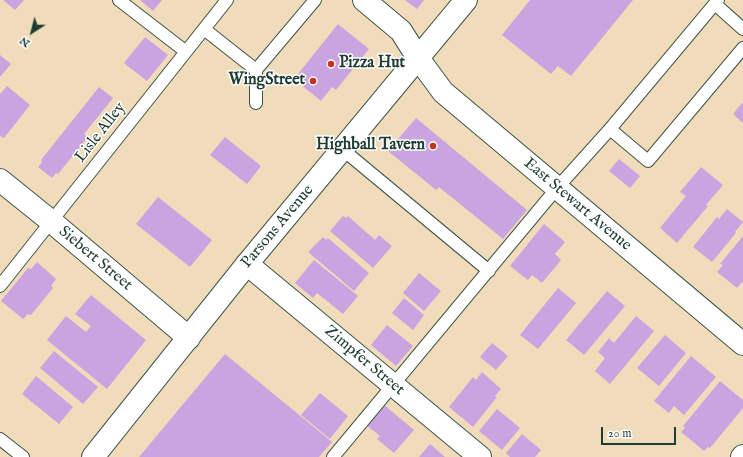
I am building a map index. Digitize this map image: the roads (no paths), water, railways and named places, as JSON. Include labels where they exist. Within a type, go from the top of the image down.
[{"type":"street","name":"East Stewart Avenue","points":[[364,0],[401,31],[418,58],[444,92],[743,344]]},
{"type":"street","name":"Parsons Avenue","points":[[93,457],[247,264],[466,0]]},
{"type":"street","name":"Siebert Street","points":[[0,180],[189,338]]},
{"type":"street","name":"Zimpfer Street","points":[[247,264],[480,457]]},
{"type":"lane","points":[[119,0],[185,51]]},
{"type":"lane","name":"Lisle Alley","points":[[0,286],[227,0]]},
{"type":"lane","points":[[256,103],[256,70],[315,0]]},
{"type":"lane","points":[[334,457],[557,188],[610,129],[716,2],[743,29]]},
{"type":"lane","points":[[204,29],[256,70]]},
{"type":"lane","points":[[610,129],[648,161],[743,48]]},
{"type":"lane","points":[[342,149],[489,271]]},
{"type":"lane","points":[[0,439],[23,457]]},
{"type":"place","name":"Pizza Hut","points":[[331,64]]},
{"type":"place","name":"WingStreet","points":[[313,81]]},
{"type":"place","name":"Highball Tavern","points":[[433,146]]}]
